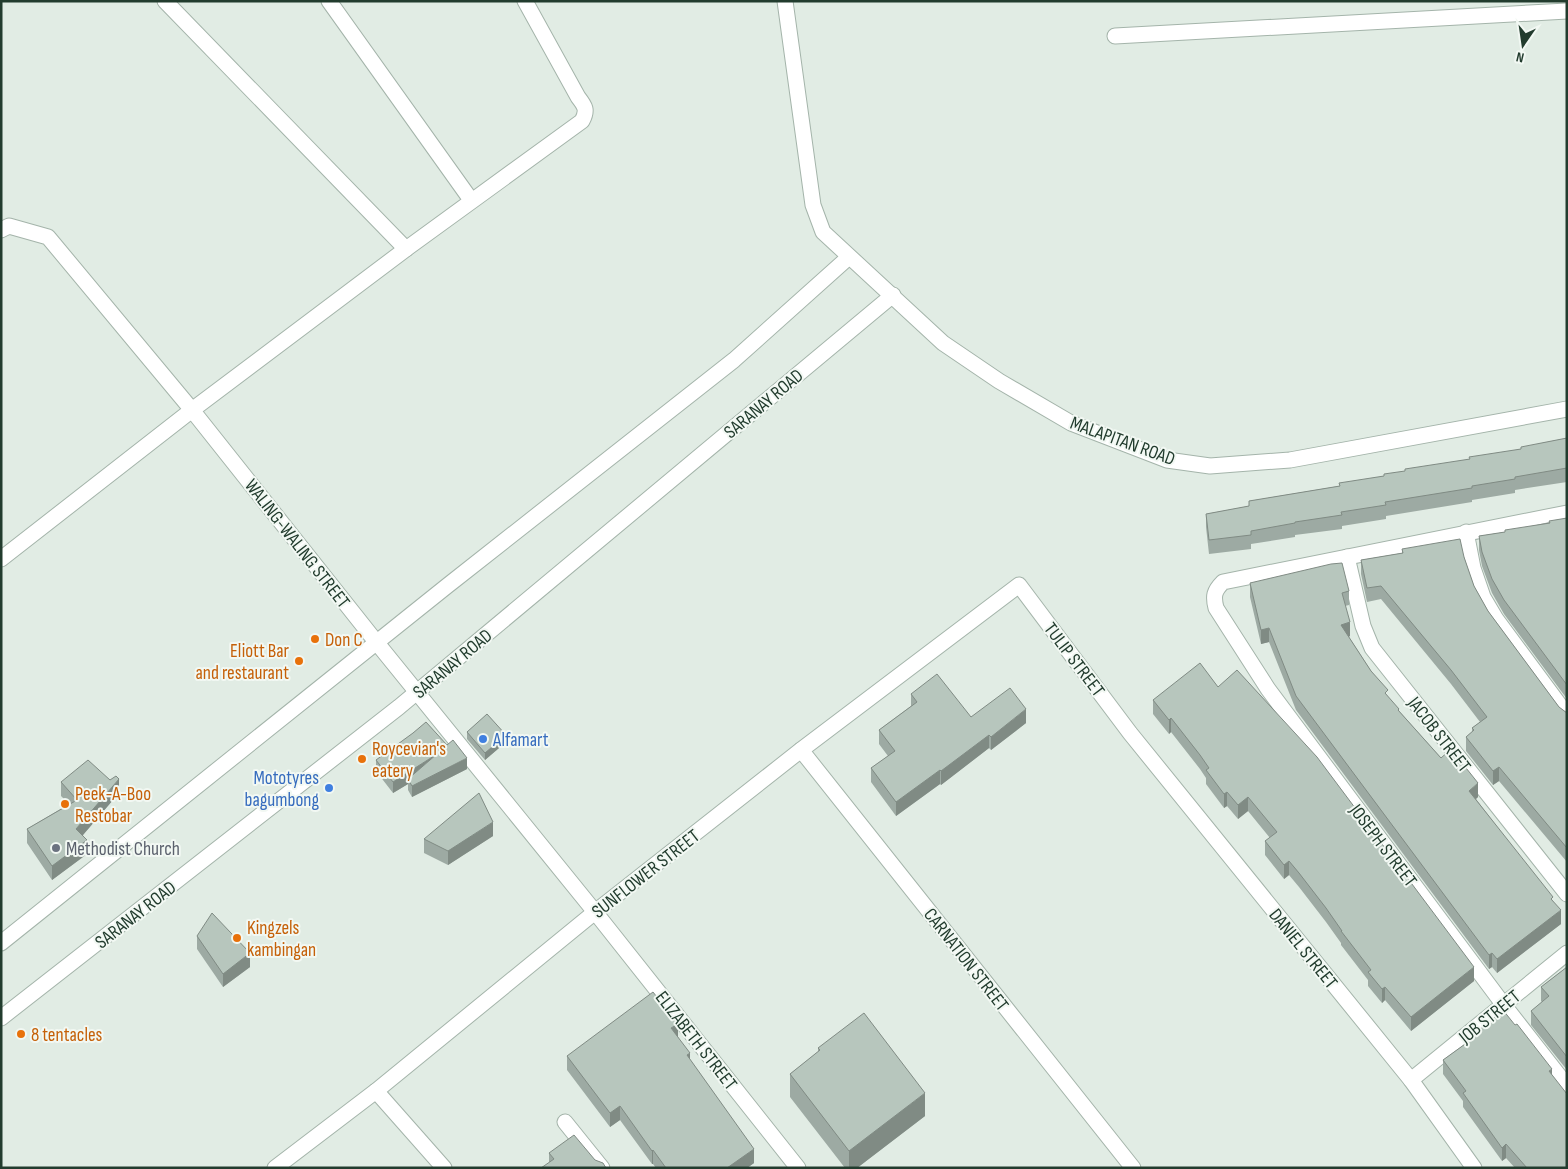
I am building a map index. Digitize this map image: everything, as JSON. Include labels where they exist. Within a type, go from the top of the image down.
[{"type":"street","points":[[165,1],[406,249]]},
{"type":"street","points":[[329,1],[471,200]]},
{"type":"street","points":[[1,559],[192,410],[471,200],[582,120],[586,114],[585,107],[525,1]]},
{"type":"street","name":"MALAPITAN ROAD","points":[[785,1],[813,205],[823,232],[944,343],[999,381],[1071,423],[1167,460],[1210,466],[1290,460],[1567,409]]},
{"type":"street","points":[[1115,36],[1567,11]]},
{"type":"street","name":"WALING-WALING STREET","points":[[1,230],[9,226],[48,237],[192,410],[377,643],[595,912]]},
{"type":"street","points":[[1,943],[734,360],[849,257]]},
{"type":"street","name":"SARANAY ROAD","points":[[1,1018],[417,692],[893,295]]},
{"type":"street","points":[[1347,556],[1567,513]]},
{"type":"street","points":[[1466,532],[1473,568],[1483,597],[1496,619],[1567,715]]},
{"type":"street","name":"JOSEPH STREET","points":[[1347,556],[1223,582],[1216,589],[1213,598],[1216,608],[1268,689],[1503,1004],[1567,1086]]},
{"type":"street","name":"JACOB STREET","points":[[1347,556],[1363,626],[1372,648],[1567,894]]},
{"type":"street","name":"TULIP STREET","points":[[1019,585],[1130,733]]},
{"type":"street","name":"SUNFLOWER STREET","points":[[275,1168],[376,1090],[595,912],[801,750],[1019,585]]},
{"type":"street","name":"DANIEL STREET","points":[[1130,733],[1411,1080],[1474,1168]]},
{"type":"street","name":"CARNATION STREET","points":[[801,750],[1133,1168]]},
{"type":"street","name":"ELIZABETH STREET","points":[[595,912],[798,1168]]},
{"type":"street","name":"JOB STREET","points":[[1411,1080],[1567,952]]},
{"type":"street","points":[[376,1090],[444,1168]]},
{"type":"street","points":[[565,1122],[602,1168]]},
{"type":"building","points":[[1567,438],[1567,468],[1472,486],[1472,488],[1385,502],[1386,505],[1341,512],[1342,515],[1251,531],[1251,535],[1209,540],[1206,514],[1249,506],[1249,501],[1340,486],[1339,483],[1384,476],[1384,474],[1405,471],[1405,469],[1470,459],[1469,457],[1521,449],[1521,447]]},
{"type":"building","points":[[1567,518],[1567,685],[1504,600],[1492,579],[1482,552],[1479,536]]},
{"type":"building","points":[[1460,539],[1474,586],[1488,611],[1559,707],[1567,713],[1567,848],[1499,767],[1493,771],[1466,737],[1474,730],[1472,728],[1487,717],[1451,670],[1381,586],[1367,588],[1361,560],[1403,553],[1402,549]]},
{"type":"building","points":[[1342,563],[1349,591],[1342,593],[1350,622],[1341,625],[1371,671],[1388,690],[1385,693],[1398,710],[1441,758],[1451,749],[1478,783],[1469,791],[1553,897],[1551,899],[1561,910],[1497,959],[1492,953],[1489,955],[1296,696],[1269,628],[1261,630],[1250,583]]},
{"type":"building","points":[[1200,663],[1218,687],[1237,670],[1317,757],[1474,967],[1411,1017],[1385,987],[1382,989],[1368,972],[1371,970],[1299,873],[1289,861],[1284,865],[1265,841],[1277,832],[1248,797],[1238,805],[1227,792],[1224,794],[1206,770],[1209,768],[1200,755],[1171,718],[1169,720],[1153,700]]},
{"type":"building","points":[[937,674],[971,717],[1010,688],[1026,709],[991,737],[989,735],[896,802],[871,768],[895,751],[879,730],[917,702],[911,694]]},
{"type":"building","points":[[487,714],[506,735],[485,753],[467,732]]},
{"type":"building","points":[[426,722],[447,745],[453,740],[467,758],[412,786],[408,779],[437,754],[393,782],[376,760]]},
{"type":"building","points":[[88,760],[110,780],[116,776],[119,779],[76,829],[87,840],[52,866],[27,829],[77,800],[61,782]]},
{"type":"building","points":[[479,793],[493,822],[448,851],[424,839]]},
{"type":"building","points":[[212,913],[250,953],[223,974],[197,936]]},
{"type":"building","points":[[1567,967],[1567,1057],[1531,1011],[1549,996],[1541,987]]},
{"type":"building","points":[[653,992],[678,1024],[671,1028],[690,1053],[687,1055],[754,1149],[727,1168],[666,1168],[620,1106],[610,1113],[567,1056]]},
{"type":"building","points":[[1503,1010],[1515,1025],[1517,1024],[1552,1069],[1549,1071],[1567,1094],[1567,1168],[1527,1168],[1506,1144],[1502,1148],[1463,1093],[1466,1091],[1443,1060],[1479,1034],[1477,1032]]},
{"type":"building","points":[[864,1013],[925,1093],[849,1151],[790,1074],[820,1050],[818,1048]]},
{"type":"building","points":[[574,1135],[595,1160],[603,1163],[606,1168],[541,1168],[554,1159],[549,1153]]},
{"type":"place","name":"Don C","points":[[315,639]]},
{"type":"place","name":"Eliott Bar and restaurant","points":[[299,661]]},
{"type":"place","name":"Alfamart","points":[[483,739]]},
{"type":"place","name":"Roycevian's eatery","points":[[362,759]]},
{"type":"place","name":"Mototyres bagumbong","points":[[329,788]]},
{"type":"place","name":"Peek-A-Boo Restobar","points":[[65,804]]},
{"type":"place","name":"Methodist Church","points":[[56,848]]},
{"type":"place","name":"Kingzels kambingan","points":[[237,938]]},
{"type":"place","name":"8 tentacles","points":[[21,1034]]}]
